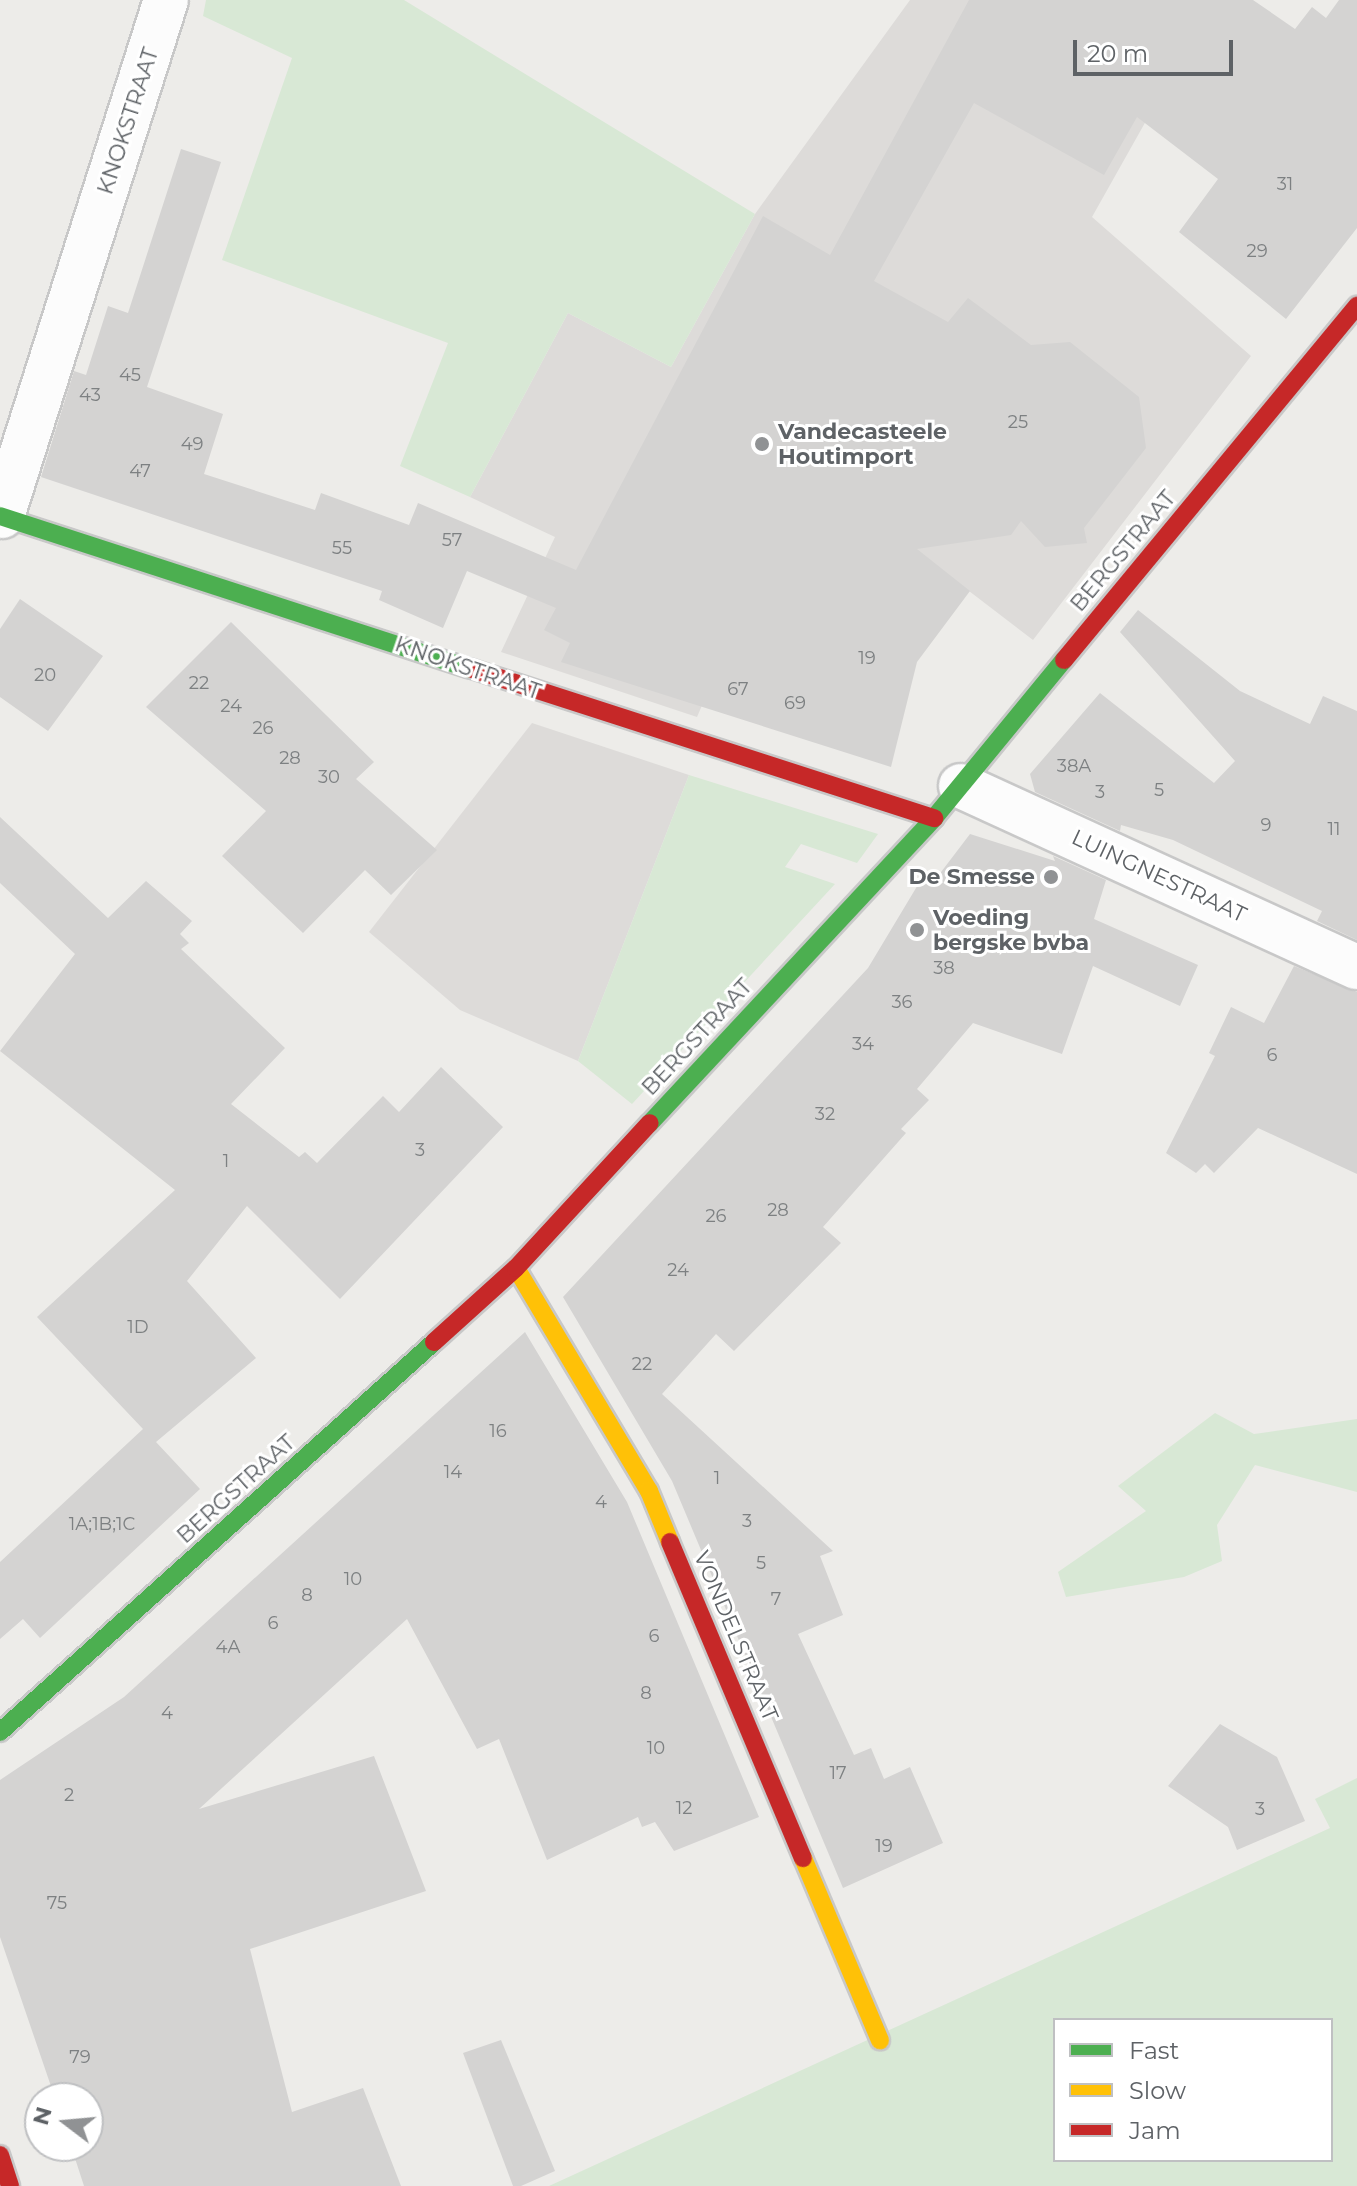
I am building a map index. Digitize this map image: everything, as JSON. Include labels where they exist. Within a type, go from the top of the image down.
[{"type":"street","name":"KNOKSTRAAT","points":[[166,0],[1,516],[947,802]]},
{"type":"street","name":"BERGSTRAAT","points":[[0,1732],[516,1268],[947,802],[1357,306]]},
{"type":"street","name":"LUINGNESTRAAT","points":[[947,802],[1357,967]]},
{"type":"street","name":"VONDELSTRAAT","points":[[516,1268],[649,1491],[880,2040]]},
{"type":"street","points":[[0,2155],[10,2186]]},
{"type":"shaded area","points":[[910,0],[1214,0],[1092,217],[1251,356],[1033,640],[969,591],[750,593],[697,717],[501,652],[555,537],[470,497],[568,313],[671,367],[755,214]]},
{"type":"shaded area","points":[[532,723],[689,775],[578,1061],[460,1010],[369,932]]},
{"type":"green space","points":[[206,0],[404,0],[755,214],[671,367],[568,313],[470,497],[400,466],[448,343],[222,260],[292,58],[203,16]]},
{"type":"green space","points":[[689,775],[878,834],[857,863],[801,844],[785,867],[835,884],[632,1104],[578,1061]]},
{"type":"green space","points":[[1215,1413],[1254,1434],[1357,1419],[1357,1492],[1255,1465],[1217,1525],[1222,1561],[1184,1577],[1066,1597],[1058,1572],[1146,1511],[1118,1486]]},
{"type":"green space","points":[[1357,1778],[1357,2186],[549,2186],[1330,1828],[1315,1799]]},
{"type":"building","points":[[969,0],[1253,0],[1295,29],[1312,7],[1326,18],[1339,0],[1357,0],[1357,228],[1286,319],[1179,232],[1218,179],[1137,117],[1104,175],[974,103],[874,281],[948,322],[968,298],[1031,345],[1070,342],[1139,397],[1146,448],[1084,528],[1087,543],[1045,547],[1021,521],[1011,535],[917,549],[970,591],[917,662],[891,767],[561,662],[570,643],[544,630],[556,608],[467,571],[443,628],[379,600],[382,591],[41,477],[74,371],[86,375],[108,306],[128,313],[181,149],[221,162],[147,387],[223,414],[204,474],[315,510],[321,493],[409,525],[418,503],[576,570],[763,216],[830,255]]},
{"type":"building","points":[[20,599],[103,656],[48,731],[0,697],[0,629]]},
{"type":"building","points":[[1138,610],[1240,691],[1310,724],[1323,696],[1357,711],[1357,940],[1317,921],[1322,911],[1173,840],[1121,825],[1120,831],[1035,792],[1030,774],[1100,693],[1214,783],[1235,761],[1120,632]]},
{"type":"building","points":[[231,622],[374,762],[356,779],[437,850],[391,895],[365,870],[303,933],[222,856],[266,811],[146,707]]},
{"type":"building","points":[[0,817],[108,918],[146,881],[192,921],[180,934],[189,943],[181,949],[285,1048],[231,1104],[299,1157],[305,1152],[317,1163],[383,1096],[399,1112],[441,1067],[503,1127],[340,1299],[247,1206],[187,1281],[256,1358],[156,1442],[200,1489],[40,1638],[23,1619],[0,1639],[0,1562],[143,1429],[37,1317],[175,1190],[0,1051],[75,954],[0,883]]},
{"type":"building","points":[[970,834],[1055,861],[1053,856],[1106,880],[1094,919],[1198,965],[1180,1006],[1093,966],[1062,1054],[973,1023],[917,1089],[929,1100],[901,1129],[906,1133],[823,1227],[841,1243],[734,1351],[716,1334],[662,1394],[833,1551],[820,1556],[843,1615],[798,1634],[854,1755],[871,1748],[884,1779],[910,1767],[943,1843],[843,1888],[672,1481],[563,1297],[868,968],[925,873],[935,880]]},
{"type":"building","points":[[1294,966],[1357,992],[1357,1174],[1258,1128],[1214,1173],[1205,1164],[1196,1173],[1166,1153],[1215,1056],[1209,1053],[1231,1007],[1264,1023]]},
{"type":"building","points":[[525,1332],[627,1502],[759,1817],[674,1851],[655,1822],[642,1827],[638,1817],[547,1860],[499,1739],[477,1749],[407,1619],[199,1809],[374,1756],[426,1891],[250,1949],[292,2112],[363,2088],[401,2186],[84,2186],[76,2162],[104,2162],[104,2082],[50,2082],[0,1937],[0,1780],[124,1697]]},
{"type":"building","points":[[1220,1724],[1277,1757],[1305,1821],[1237,1850],[1228,1827],[1168,1786]]},
{"type":"building","points":[[501,2040],[555,2171],[521,2186],[513,2186],[463,2053]]},
{"type":"traffic: fast","points":[[0,516],[469,668]]},
{"type":"traffic: fast","points":[[650,1123],[934,818],[1064,660]]},
{"type":"traffic: fast","points":[[0,1732],[434,1342]]},
{"type":"traffic: slow","points":[[516,1268],[649,1491],[670,1542]]},
{"type":"traffic: slow","points":[[803,1858],[880,2040]]},
{"type":"traffic: jam","points":[[1064,660],[1357,306]]},
{"type":"traffic: jam","points":[[469,668],[934,818]]},
{"type":"traffic: jam","points":[[434,1342],[516,1268],[650,1123]]},
{"type":"traffic: jam","points":[[670,1542],[803,1858]]},
{"type":"traffic: jam","points":[[0,2155],[10,2186]]},
{"type":"place","name":"Vandecasteele Houtimport","points":[[762,444]]},
{"type":"place","name":"De Smesse","points":[[1051,877]]},
{"type":"place","name":"Voeding bergske bvba","points":[[917,930]]}]
